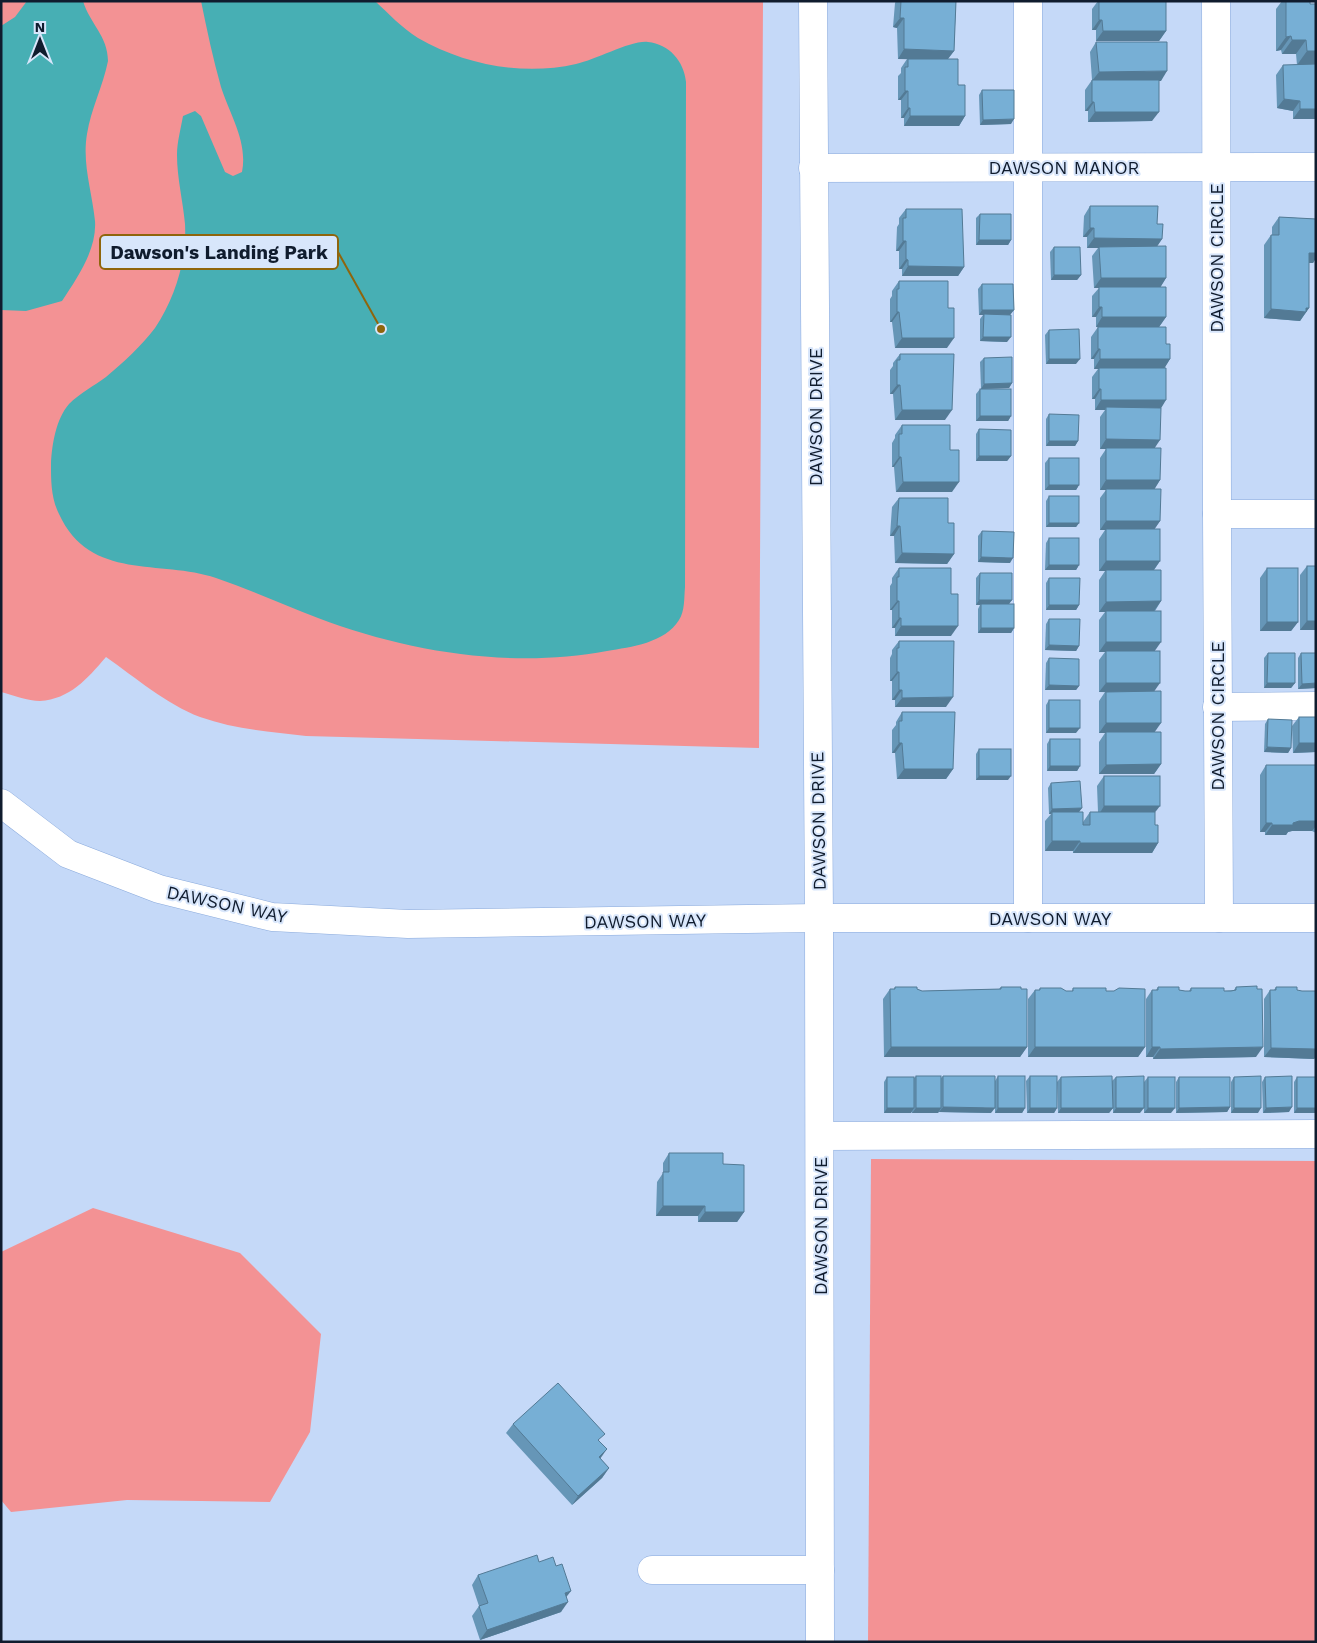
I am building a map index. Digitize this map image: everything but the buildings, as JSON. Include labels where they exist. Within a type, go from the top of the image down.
[{"type":"street","name":"DAWSON DRIVE","points":[[813,1],[820,1136],[820,1642]]},
{"type":"street","points":[[1028,1],[1028,918]]},
{"type":"street","name":"DAWSON CIRCLE","points":[[1216,1],[1219,918]]},
{"type":"street","name":"DAWSON MANOR","points":[[813,168],[1316,167]]},
{"type":"street","points":[[1217,514],[1316,514]]},
{"type":"street","points":[[1217,707],[1316,706]]},
{"type":"street","name":"DAWSON WAY","points":[[1,803],[68,854],[159,889],[272,917],[408,924],[819,918],[1316,918]]},
{"type":"street","points":[[820,1136],[1316,1134]]},
{"type":"street","points":[[652,1570],[820,1570]]},
{"type":"shaded area","points":[[1,1],[763,1],[759,748],[306,736],[266,731],[226,724],[187,712],[106,657],[85,680],[69,692],[51,699],[35,701],[1,692]]},
{"type":"shaded area","points":[[27,1],[83,1],[105,44],[108,61],[89,125],[86,145],[95,232],[85,263],[62,301],[26,311],[1,310],[1,26],[15,17]]},
{"type":"shaded area","points":[[201,1],[375,1],[418,38],[455,55],[495,66],[536,69],[576,64],[641,42],[656,43],[663,46],[679,61],[685,74],[686,82],[685,587],[681,616],[673,628],[665,634],[647,643],[571,656],[497,657],[460,654],[424,648],[352,630],[216,578],[108,559],[89,550],[72,535],[56,508],[53,496],[51,464],[56,432],[61,417],[69,404],[113,371],[150,335],[174,291],[182,265],[185,238],[177,155],[183,116],[195,111],[201,116],[225,172],[233,176],[242,172],[243,150],[221,87]]},
{"type":"shaded area","points":[[871,1159],[1316,1161],[1316,1642],[868,1642]]},
{"type":"shaded area","points":[[93,1208],[240,1253],[321,1334],[310,1432],[270,1502],[127,1500],[11,1512],[1,1500],[1,1252]]},
{"type":"place","name":"Dawson's Landing Park","points":[[381,329]]}]
